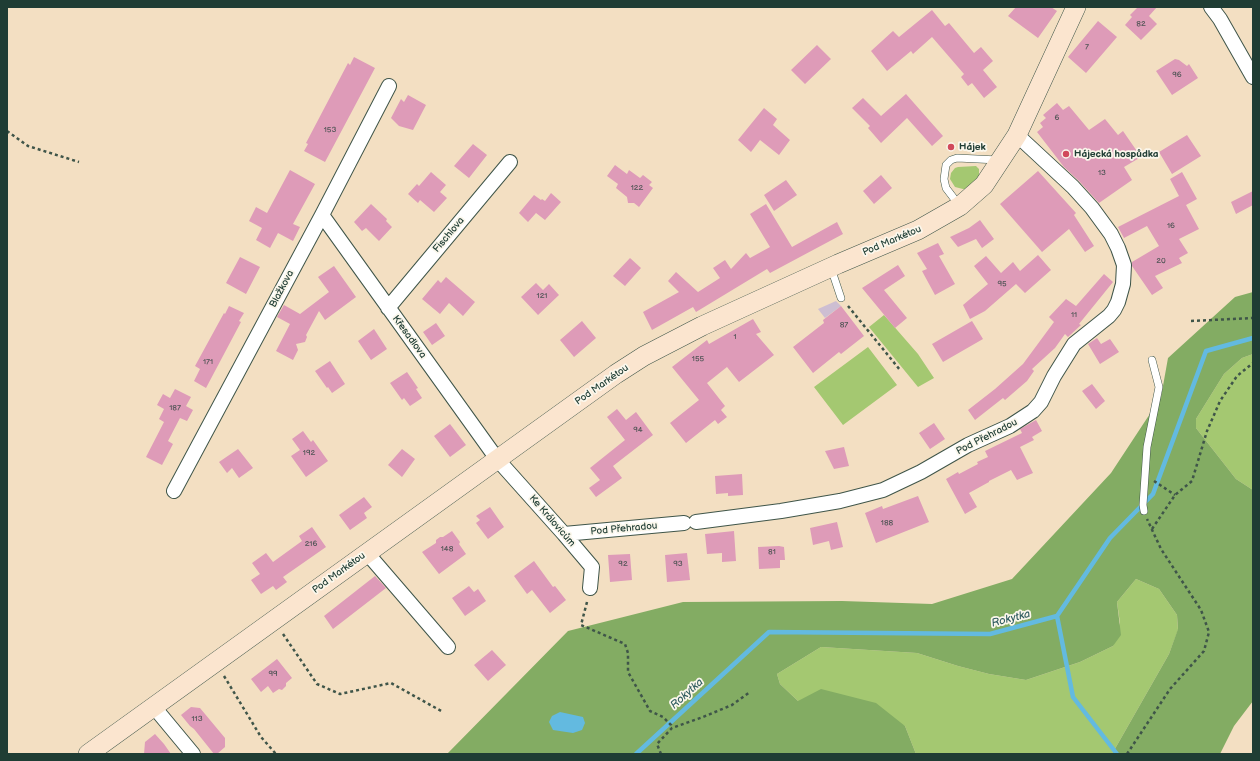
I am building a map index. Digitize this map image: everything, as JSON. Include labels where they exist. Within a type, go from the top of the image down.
[{"type":"street","name":"Pod Markétou","points":[[88,754],[497,459],[616,374],[644,356],[702,326],[927,226],[960,206],[984,185],[1017,135],[1076,7]]},
{"type":"street","points":[[1211,7],[1220,19],[1253,77]]},
{"type":"street","name":"Blažkova","points":[[174,491],[322,215],[389,86]]},
{"type":"street","name":"Pod Přehradou","points":[[564,534],[690,522],[781,511],[840,501],[883,490],[921,472],[968,445],[1010,426],[1033,411],[1041,402],[1054,376],[1074,344],[1109,316],[1114,310],[1123,284],[1124,265],[1118,248],[1092,208],[1073,187],[1017,135]]},
{"type":"street","name":"Fischlova","points":[[388,308],[510,162]]},
{"type":"street","name":"Křesadlova","points":[[322,215],[497,459]]},
{"type":"street","name":"Ke Královicům","points":[[497,459],[592,567],[590,588]]},
{"type":"street","points":[[367,553],[448,647]]},
{"type":"street","points":[[154,706],[193,754]]},
{"type":"lane","points":[[960,206],[946,188],[944,179],[946,165],[951,160],[958,158],[1001,160]]},
{"type":"lane","points":[[831,268],[841,298]]},
{"type":"lane","points":[[1144,511],[1143,499],[1147,448],[1159,387],[1152,360]]},
{"type":"path","points":[[7,131],[28,146],[79,162]]},
{"type":"path","points":[[841,298],[900,370]]},
{"type":"path","points":[[1191,321],[1253,318]]},
{"type":"path","points":[[1127,754],[1170,689],[1204,651],[1209,632],[1201,610],[1161,549],[1151,530],[1175,495],[1192,481],[1208,431],[1220,401],[1237,376],[1253,363]]},
{"type":"path","points":[[1152,480],[1165,490],[1175,495]]},
{"type":"path","points":[[590,588],[581,625],[625,644],[628,653],[628,672],[650,711],[666,720],[671,726]]},
{"type":"path","points":[[273,620],[317,684],[340,694],[391,683],[443,712]]},
{"type":"path","points":[[216,662],[261,737],[276,754]]},
{"type":"path","points":[[661,754],[657,744],[671,726],[703,717],[732,705],[750,692]]},
{"type":"shaded area","points":[[836,301],[841,306],[825,318],[818,309]]},
{"type":"green space","points":[[976,166],[979,169],[979,179],[967,190],[955,187],[950,179],[951,173],[955,168]]},
{"type":"green space","points":[[1253,292],[1253,354],[1242,358],[1224,374],[1196,419],[1196,428],[1236,479],[1253,490],[1253,701],[1234,726],[1220,754],[1112,754],[1169,654],[1178,629],[1177,615],[1159,589],[1136,579],[1117,602],[1121,635],[1113,646],[1080,662],[1026,680],[989,674],[917,653],[821,647],[777,674],[780,684],[798,701],[821,689],[876,703],[905,726],[916,754],[447,754],[568,631],[683,602],[842,601],[932,604],[1012,579],[1111,473],[1161,397],[1168,358],[1235,297]]},
{"type":"green space","points":[[884,315],[918,354],[934,378],[918,387],[869,327]]},
{"type":"green space","points":[[868,347],[897,385],[843,425],[814,387]]},
{"type":"green space","points":[[1253,354],[1253,490],[1236,479],[1196,428],[1196,419],[1224,374],[1242,358]]},
{"type":"green space","points":[[1136,579],[1159,589],[1177,615],[1178,630],[1169,654],[1112,754],[916,754],[905,726],[798,701],[780,684],[777,674],[821,647],[917,653],[989,674],[1026,680],[1080,662],[1113,646],[1120,623],[1117,602]]},
{"type":"water","points":[[560,712],[583,717],[585,723],[582,730],[573,733],[553,730],[549,722],[552,716]]},
{"type":"building","points":[[1016,7],[1051,7],[1057,11],[1038,38],[1008,16]]},
{"type":"building","points":[[1138,7],[1157,7],[1149,16],[1157,24],[1141,40],[1125,25],[1132,17],[1130,15]]},
{"type":"building","points":[[932,10],[945,26],[949,23],[974,53],[981,47],[993,61],[983,70],[997,87],[984,98],[972,83],[968,86],[961,77],[964,74],[932,37],[913,54],[911,51],[887,71],[871,51],[893,31],[899,37]]},
{"type":"building","points":[[1098,21],[1117,37],[1086,73],[1068,57]]},
{"type":"building","points":[[817,45],[831,59],[805,84],[791,70]]},
{"type":"building","points":[[354,57],[375,68],[325,162],[304,151],[308,144],[306,143],[348,63],[350,65]]},
{"type":"building","points":[[1175,59],[1187,66],[1189,64],[1198,78],[1172,95],[1156,71]]},
{"type":"building","points":[[906,94],[943,136],[932,146],[907,118],[881,143],[868,128],[870,126],[852,108],[863,98],[881,116]]},
{"type":"building","points":[[408,95],[426,105],[413,130],[399,126],[391,118],[401,99],[404,102]]},
{"type":"building","points":[[1057,103],[1063,110],[1069,106],[1089,130],[1105,119],[1118,135],[1123,131],[1141,157],[1124,167],[1132,180],[1099,203],[1064,167],[1037,132],[1043,127],[1040,123],[1046,118],[1043,115]]},
{"type":"building","points":[[764,108],[777,119],[773,125],[790,140],[779,155],[760,140],[751,152],[738,140]]},
{"type":"building","points":[[1187,135],[1201,156],[1172,174],[1159,152]]},
{"type":"building","points":[[473,144],[487,155],[469,178],[454,166]]},
{"type":"building","points":[[615,165],[627,174],[629,170],[640,178],[643,175],[652,182],[649,185],[653,188],[639,207],[634,203],[628,203],[627,197],[616,188],[618,184],[607,176]]},
{"type":"building","points":[[290,170],[315,184],[293,224],[300,227],[293,241],[278,233],[270,248],[256,240],[262,228],[249,221],[256,207],[267,213]]},
{"type":"building","points":[[1038,171],[1076,213],[1074,215],[1094,246],[1085,252],[1069,229],[1042,252],[1000,204]]},
{"type":"building","points":[[431,172],[446,185],[440,192],[447,198],[434,212],[420,200],[418,203],[408,194],[417,184],[419,186]]},
{"type":"building","points":[[1182,172],[1197,199],[1186,205],[1199,229],[1179,239],[1188,253],[1179,258],[1182,263],[1155,276],[1163,288],[1152,295],[1132,266],[1132,262],[1159,246],[1147,226],[1124,238],[1118,227],[1179,196],[1170,179]]},
{"type":"building","points":[[881,175],[892,188],[874,204],[863,191]]},
{"type":"building","points":[[786,180],[797,195],[774,211],[764,195]]},
{"type":"building","points":[[1253,191],[1253,205],[1236,214],[1231,202]]},
{"type":"building","points":[[551,193],[561,202],[545,220],[536,213],[528,222],[519,213],[534,195],[545,201]]},
{"type":"building","points":[[371,204],[387,219],[386,221],[392,227],[379,241],[366,228],[362,231],[354,222]]},
{"type":"building","points":[[766,204],[792,247],[837,222],[843,234],[770,273],[767,269],[696,312],[693,307],[652,330],[643,312],[679,292],[668,281],[676,272],[698,292],[720,278],[713,268],[725,260],[731,269],[746,253],[750,258],[770,247],[750,214]]},
{"type":"building","points":[[980,220],[994,239],[982,248],[976,239],[958,247],[950,237],[969,228]]},
{"type":"building","points":[[938,243],[944,254],[939,256],[955,284],[935,295],[922,271],[927,269],[917,253]]},
{"type":"building","points":[[1038,255],[1051,270],[1025,293],[1016,284],[985,311],[970,319],[963,305],[988,284],[974,266],[986,256],[1001,273],[1013,262],[1020,271]]},
{"type":"building","points":[[240,257],[260,267],[246,294],[226,283]]},
{"type":"building","points":[[630,258],[641,268],[625,286],[613,276]]},
{"type":"building","points":[[898,265],[905,276],[884,290],[907,318],[895,328],[862,288]]},
{"type":"building","points":[[334,266],[356,297],[325,320],[319,311],[306,335],[307,337],[305,342],[296,344],[298,350],[293,360],[276,351],[290,324],[277,317],[284,305],[300,314],[329,292],[318,277]]},
{"type":"building","points":[[1104,274],[1113,282],[1079,324],[1081,325],[1068,337],[1065,334],[1055,348],[1032,369],[1034,371],[1027,381],[1005,400],[1003,398],[975,420],[968,410],[995,389],[1023,364],[1054,322],[1049,317],[1066,299],[1076,306]]},
{"type":"building","points":[[446,277],[475,302],[463,316],[449,303],[440,314],[422,299],[438,280],[441,283]]},
{"type":"building","points":[[536,283],[543,290],[549,284],[559,295],[538,315],[521,297]]},
{"type":"building","points":[[229,306],[244,313],[239,321],[241,322],[206,388],[194,381],[200,369],[195,366]]},
{"type":"building","points":[[841,306],[864,336],[841,354],[839,352],[813,373],[793,347],[824,323],[823,320]]},
{"type":"building","points":[[753,319],[761,332],[756,334],[774,355],[739,382],[727,367],[707,383],[725,406],[721,410],[727,417],[718,424],[715,420],[686,443],[670,423],[699,400],[672,367],[707,340],[709,344]]},
{"type":"building","points":[[582,321],[596,338],[574,357],[560,340]]},
{"type":"building","points":[[972,321],[983,339],[943,362],[932,344]]},
{"type":"building","points":[[436,323],[445,336],[432,345],[423,332]]},
{"type":"building","points":[[374,329],[387,349],[371,360],[358,341]]},
{"type":"building","points":[[1097,338],[1101,344],[1110,339],[1119,352],[1100,364],[1088,344]]},
{"type":"building","points":[[330,361],[345,384],[332,393],[315,371]]},
{"type":"building","points":[[407,372],[418,388],[416,389],[422,398],[410,406],[404,398],[402,400],[390,383]]},
{"type":"building","points":[[1092,384],[1105,401],[1096,409],[1082,391]]},
{"type":"building","points":[[175,389],[191,397],[186,406],[193,410],[187,421],[180,418],[168,441],[173,444],[162,465],[146,457],[164,422],[159,419],[164,409],[157,405],[163,394],[170,398]]},
{"type":"building","points":[[617,409],[626,420],[636,412],[653,435],[613,466],[622,478],[596,497],[589,488],[600,480],[590,468],[625,440],[607,417]]},
{"type":"building","points":[[1036,420],[1042,431],[1032,437],[1034,440],[1020,447],[1033,473],[1017,480],[1011,470],[969,493],[977,507],[965,514],[946,479],[958,472],[959,474],[978,464],[977,462],[988,457],[985,451],[1022,433],[1020,429]]},
{"type":"building","points":[[934,423],[945,439],[930,449],[919,433]]},
{"type":"building","points":[[450,424],[466,445],[450,457],[434,436]]},
{"type":"building","points":[[303,431],[311,442],[313,440],[328,461],[306,477],[291,456],[300,450],[292,439]]},
{"type":"building","points":[[844,447],[849,466],[834,469],[825,451]]},
{"type":"building","points":[[238,449],[253,468],[239,478],[232,468],[227,473],[219,462]]},
{"type":"building","points":[[402,449],[415,459],[402,477],[388,465]]},
{"type":"building","points":[[742,474],[743,495],[728,496],[728,493],[716,494],[715,476]]},
{"type":"building","points":[[918,496],[929,522],[876,543],[865,513],[882,506],[883,509]]},
{"type":"building","points":[[364,497],[372,507],[364,513],[367,518],[350,530],[339,515]]},
{"type":"building","points":[[490,507],[504,527],[488,539],[476,523],[480,520],[476,516]]},
{"type":"building","points":[[837,522],[843,547],[831,550],[829,541],[813,545],[810,528]]},
{"type":"building","points":[[312,527],[326,547],[283,577],[287,582],[276,590],[273,586],[261,594],[251,580],[260,574],[252,563],[266,553],[273,562],[302,541],[299,536]]},
{"type":"building","points":[[452,531],[466,554],[439,574],[422,552],[436,543],[436,540],[440,537],[443,537]]},
{"type":"building","points":[[734,531],[736,561],[722,562],[722,553],[707,554],[705,534]]},
{"type":"building","points":[[758,547],[784,547],[785,560],[780,560],[780,568],[759,569]]},
{"type":"building","points":[[687,553],[690,580],[667,582],[665,555]]},
{"type":"building","points":[[630,554],[632,580],[610,582],[608,555]]},
{"type":"building","points":[[534,561],[553,587],[555,586],[566,600],[550,613],[532,590],[527,594],[514,576]]},
{"type":"building","points":[[375,576],[386,588],[333,629],[324,616]]},
{"type":"building","points":[[469,586],[474,592],[478,589],[486,601],[465,616],[452,598]]},
{"type":"building","points":[[492,650],[506,665],[488,681],[474,665]]},
{"type":"building","points":[[277,659],[292,678],[286,683],[286,686],[282,690],[279,689],[273,693],[268,686],[261,692],[251,679]]},
{"type":"building","points":[[191,707],[200,708],[225,738],[225,747],[217,754],[214,754],[181,715]]},
{"type":"building","points":[[155,734],[171,754],[144,754],[145,742]]},
{"type":"waterway","name":"Rokytka","points":[[636,754],[769,632],[990,634],[1057,616],[1110,538],[1153,494],[1206,351],[1253,338]]},
{"type":"waterway","points":[[1057,616],[1073,697],[1117,754]]},
{"type":"place","name":"Hájek","points":[[951,147]]},
{"type":"place","name":"Hájecká hospůdka","points":[[1066,154]]}]
